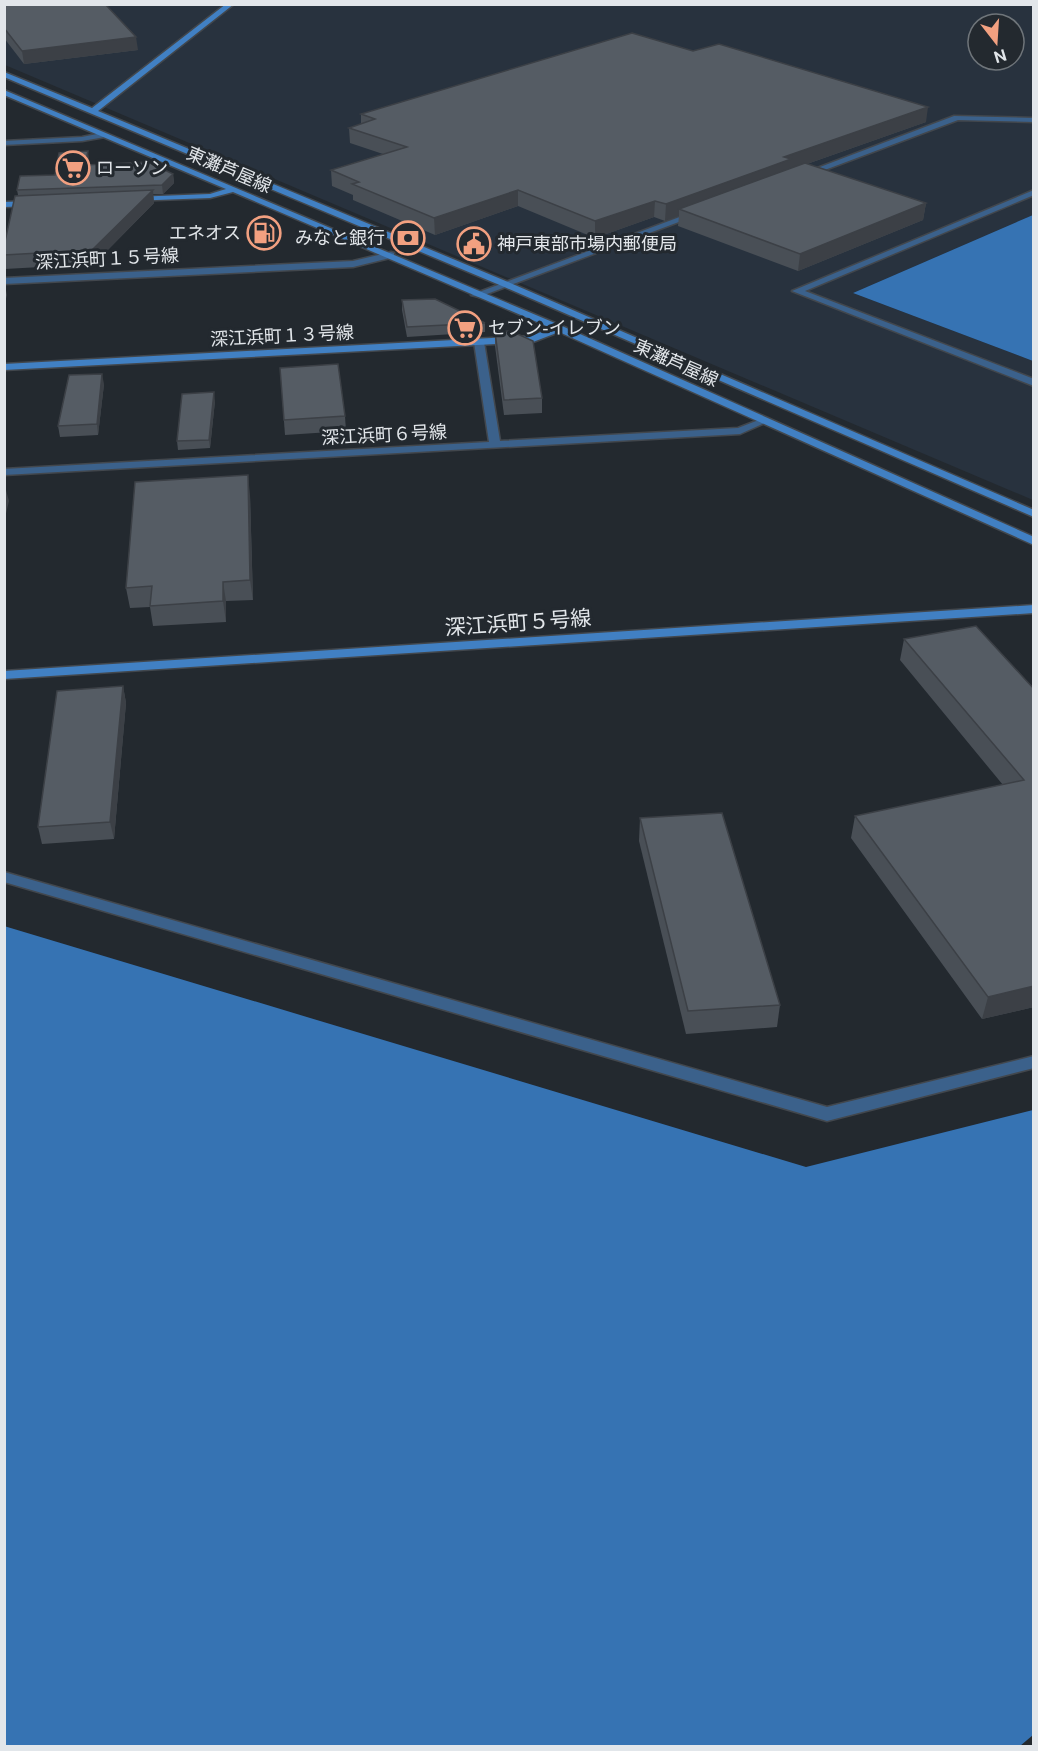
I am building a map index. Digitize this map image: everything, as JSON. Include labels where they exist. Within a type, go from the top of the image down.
[{"type":"main road","points":[[92,112],[231,4]]},
{"type":"main road","name":"東灘芦屋線","points":[[4,74],[505,285],[1034,514]]},
{"type":"main road","points":[[4,91],[27,84]]},
{"type":"main road","name":"東灘芦屋線","points":[[4,91],[102,135],[390,255],[476,295],[559,328],[1034,542]]},
{"type":"main road","points":[[119,200],[210,196],[233,190]]},
{"type":"main road","points":[[4,205],[39,203]]},
{"type":"main road","name":"深江浜町１３号線","points":[[4,366],[533,339],[559,328]]},
{"type":"main road","name":"深江浜町５号線","points":[[5,675],[1034,609]]},
{"type":"street","points":[[792,179],[957,118],[1034,120]]},
{"type":"street","points":[[4,143],[82,140],[102,135]]},
{"type":"street","points":[[1034,192],[797,291],[1034,383]]},
{"type":"street","points":[[476,295],[703,211]]},
{"type":"street","name":"深江浜町１５号線","points":[[4,281],[353,264],[390,255]]},
{"type":"street","points":[[479,342],[495,445]]},
{"type":"street","name":"深江浜町６号線","points":[[4,472],[740,431],[764,421]]},
{"type":"street","points":[[4,877],[827,1114],[1034,1062]]},
{"type":"shaded area","points":[[4,5],[1033,5],[1033,215],[853,293],[1033,361],[1033,500],[5,65]]},
{"type":"water","points":[[1033,215],[1033,361],[853,293]]},
{"type":"water","points":[[4,926],[806,1167],[1033,1110],[1033,1735],[1020,1746],[5,1746]]},
{"type":"building","points":[[4,4],[105,4],[136,37],[22,51],[4,28]]},
{"type":"building","points":[[632,33],[693,51],[719,44],[928,107],[784,157],[791,159],[666,204],[655,201],[595,221],[518,190],[434,218],[352,184],[359,182],[331,170],[407,147],[349,128],[375,119],[361,114]]},
{"type":"building","points":[[88,151],[85,165],[148,162],[173,174],[162,185],[17,190],[20,176],[55,175],[59,153]]},
{"type":"building","points":[[805,163],[926,203],[800,254],[679,209]]},
{"type":"building","points":[[153,190],[92,250],[4,255],[15,196]]},
{"type":"building","points":[[435,299],[485,323],[407,327],[402,300]]},
{"type":"building","points":[[511,331],[533,341],[542,398],[504,400],[495,332]]},
{"type":"building","points":[[338,364],[345,416],[284,420],[280,368]]},
{"type":"building","points":[[102,374],[97,424],[58,426],[69,375]]},
{"type":"building","points":[[214,392],[209,440],[177,441],[182,394]]},
{"type":"building","points":[[248,475],[250,580],[223,582],[223,601],[150,606],[152,586],[126,588],[135,482]]},
{"type":"building","points":[[976,626],[1034,689],[1034,986],[988,997],[855,816],[1024,780],[904,639]]},
{"type":"building","points":[[123,686],[110,822],[38,827],[57,691]]},
{"type":"building","points":[[722,813],[780,1005],[688,1011],[640,818]]},
{"type":"place","name":"ローソン","points":[[73,168]]},
{"type":"place","name":"エネオス","points":[[264,233]]},
{"type":"place","name":"みなと銀行","points":[[408,238]]},
{"type":"place","name":"神戸東部市場内郵便局","points":[[474,244]]},
{"type":"place","name":"セブン-イレブン","points":[[465,328]]}]
